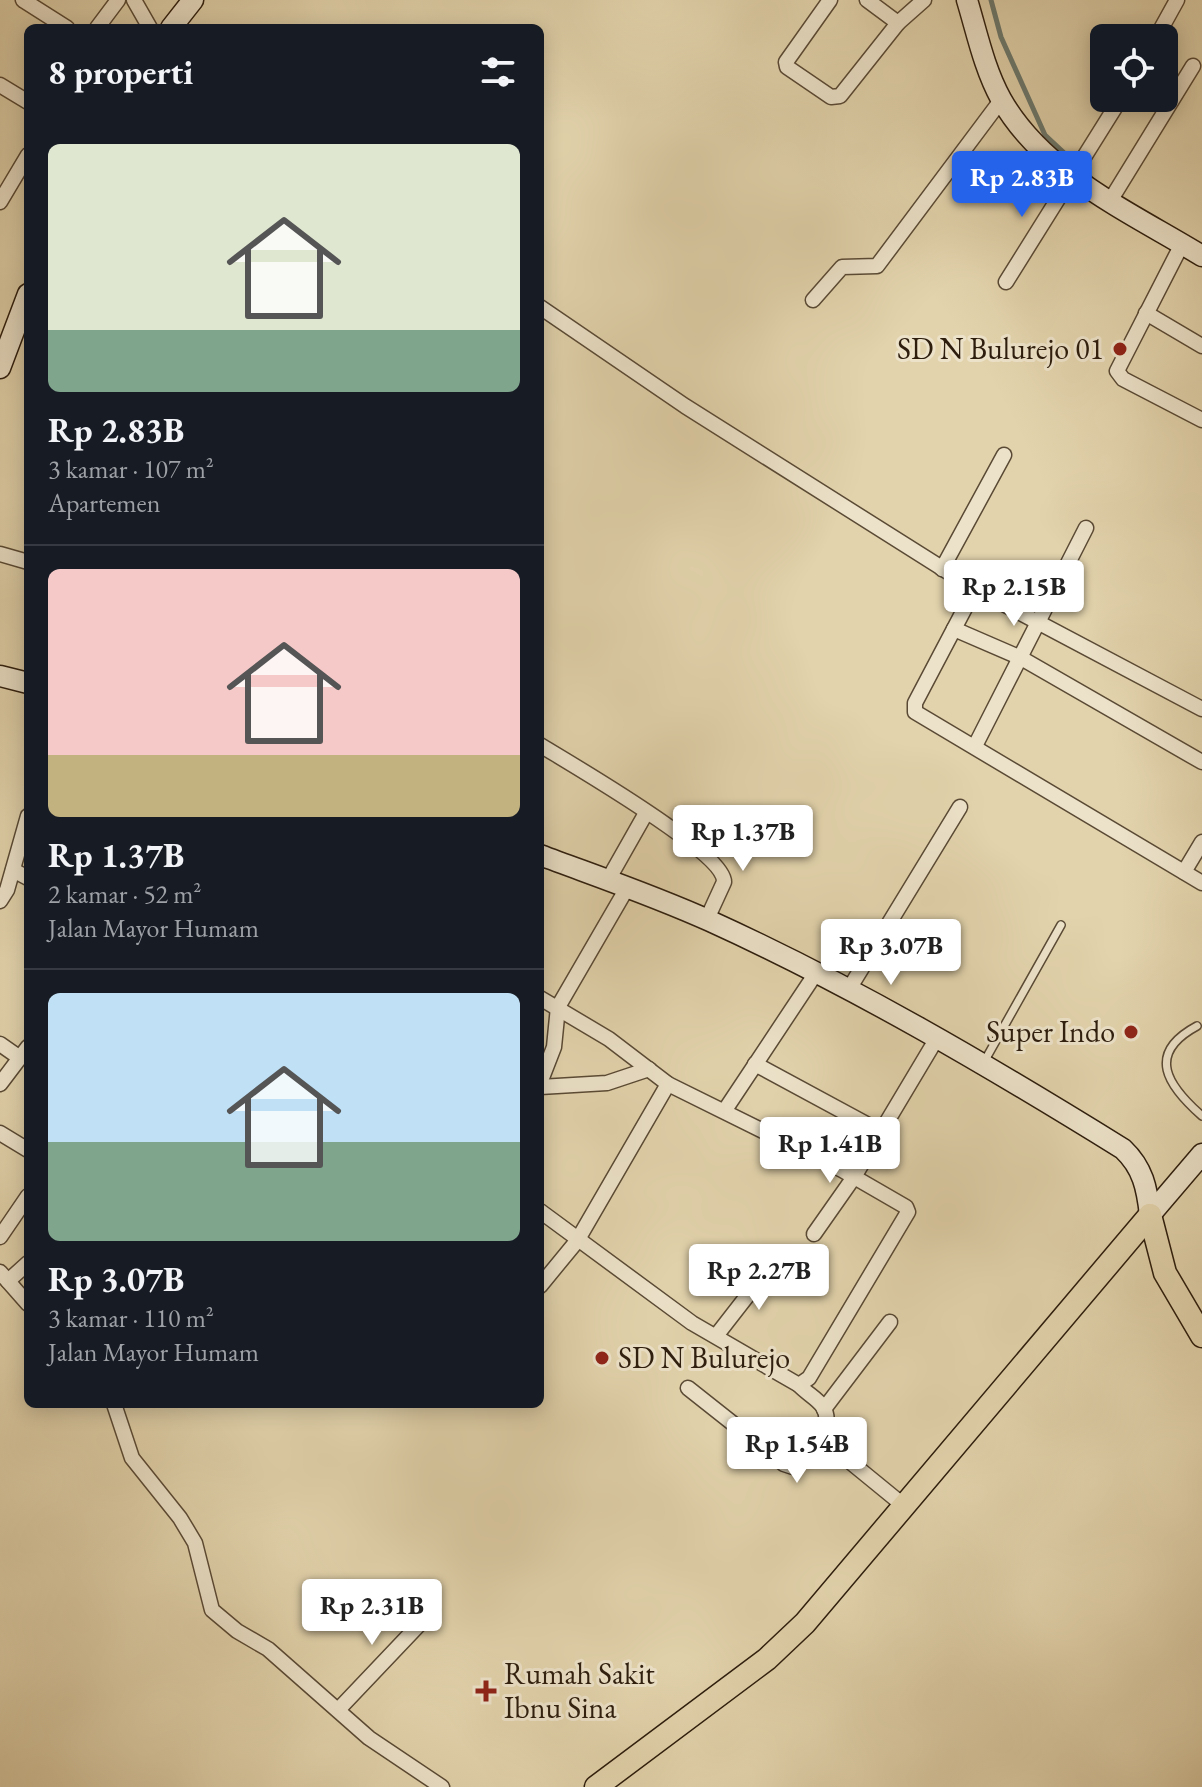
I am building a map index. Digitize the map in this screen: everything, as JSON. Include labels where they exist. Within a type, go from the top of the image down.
[{"type":"main road","points":[[174,24],[193,0]]},
{"type":"main road","points":[[967,0],[986,65],[1002,99],[1023,129],[1078,166],[1112,198],[1202,256]]},
{"type":"main road","points":[[0,368],[24,305]]},
{"type":"main road","points":[[0,676],[24,682]]},
{"type":"main road","points":[[544,856],[707,919],[849,989],[983,1064],[1123,1149],[1134,1159],[1144,1180],[1165,1273],[1202,1336]]},
{"type":"main road","points":[[596,1787],[767,1659],[805,1623],[1202,1154]]},
{"type":"street","points":[[23,0],[61,24]]},
{"type":"street","points":[[100,24],[118,0]]},
{"type":"street","points":[[134,0],[148,24]]},
{"type":"street","points":[[830,0],[786,62],[787,67],[831,97],[840,96],[898,23],[924,0]]},
{"type":"street","points":[[867,0],[898,23]]},
{"type":"street","points":[[1164,24],[1177,0]]},
{"type":"street","points":[[1112,198],[1193,66]]},
{"type":"street","points":[[0,85],[24,100]]},
{"type":"street","points":[[813,300],[842,267],[877,266],[1002,99]]},
{"type":"street","points":[[1006,282],[1112,112]]},
{"type":"street","points":[[0,202],[24,162]]},
{"type":"street","points":[[1182,244],[1119,364],[1119,375],[1202,420]]},
{"type":"street","points":[[544,310],[685,406],[942,569],[1037,623],[1202,709]]},
{"type":"street","points":[[1146,313],[1202,346]]},
{"type":"street","points":[[942,569],[1004,455]]},
{"type":"street","points":[[975,746],[1086,528]]},
{"type":"street","points":[[0,554],[24,561]]},
{"type":"street","points":[[975,589],[914,709],[1202,883]]},
{"type":"street","points":[[954,629],[1021,658],[1202,762]]},
{"type":"street","points":[[544,748],[693,843],[724,873],[724,882],[707,919]]},
{"type":"street","points":[[849,989],[960,807]]},
{"type":"street","points":[[544,1074],[554,1047],[558,1007],[618,884],[646,813]]},
{"type":"street","points":[[0,901],[24,830]]},
{"type":"street","points":[[1184,872],[1202,842]]},
{"type":"street","points":[[13,870],[24,876]]},
{"type":"street","points":[[725,1110],[816,973]]},
{"type":"street","points":[[544,1000],[609,1039],[668,1084],[725,1110],[906,1207],[906,1220],[809,1378],[799,1385]]},
{"type":"street","points":[[814,1234],[854,1177],[937,1038]]},
{"type":"street","points":[[0,1044],[24,1052],[0,1084]]},
{"type":"street","points":[[755,1064],[881,1132]]},
{"type":"street","points":[[544,1085],[607,1083],[649,1069]]},
{"type":"street","points":[[544,1281],[577,1241],[668,1084]]},
{"type":"street","points":[[0,1133],[24,1148]]},
{"type":"street","points":[[0,1237],[24,1202]]},
{"type":"street","points":[[544,1214],[577,1241],[716,1336],[799,1385],[824,1409],[827,1420],[821,1438],[797,1466],[789,1466],[688,1388]]},
{"type":"street","points":[[716,1336],[772,1264]]},
{"type":"street","points":[[24,1265],[4,1276],[24,1299]]},
{"type":"street","points":[[824,1409],[890,1322]]},
{"type":"street","points":[[115,1408],[132,1458],[180,1518],[195,1543],[212,1610],[237,1631],[268,1649],[369,1738],[442,1787]]},
{"type":"street","points":[[821,1438],[903,1505]]},
{"type":"street","points":[[338,1710],[433,1610]]},
{"type":"lane","points":[[983,1064],[1061,925]]},
{"type":"lane","points":[[1197,1026],[1172,1045],[1166,1069],[1176,1090],[1202,1116]]},
{"type":"waterway","points":[[991,0],[1001,37],[1045,135],[1090,177]]},
{"type":"place","name":"SD N Bulurejo 01","points":[[1120,349]]},
{"type":"place","name":"Super Indo","points":[[1131,1032]]},
{"type":"place","name":"SD N Bulurejo","points":[[602,1358]]},
{"type":"place","name":"Rumah Sakit Ibnu Sina","points":[[486,1691]]}]
